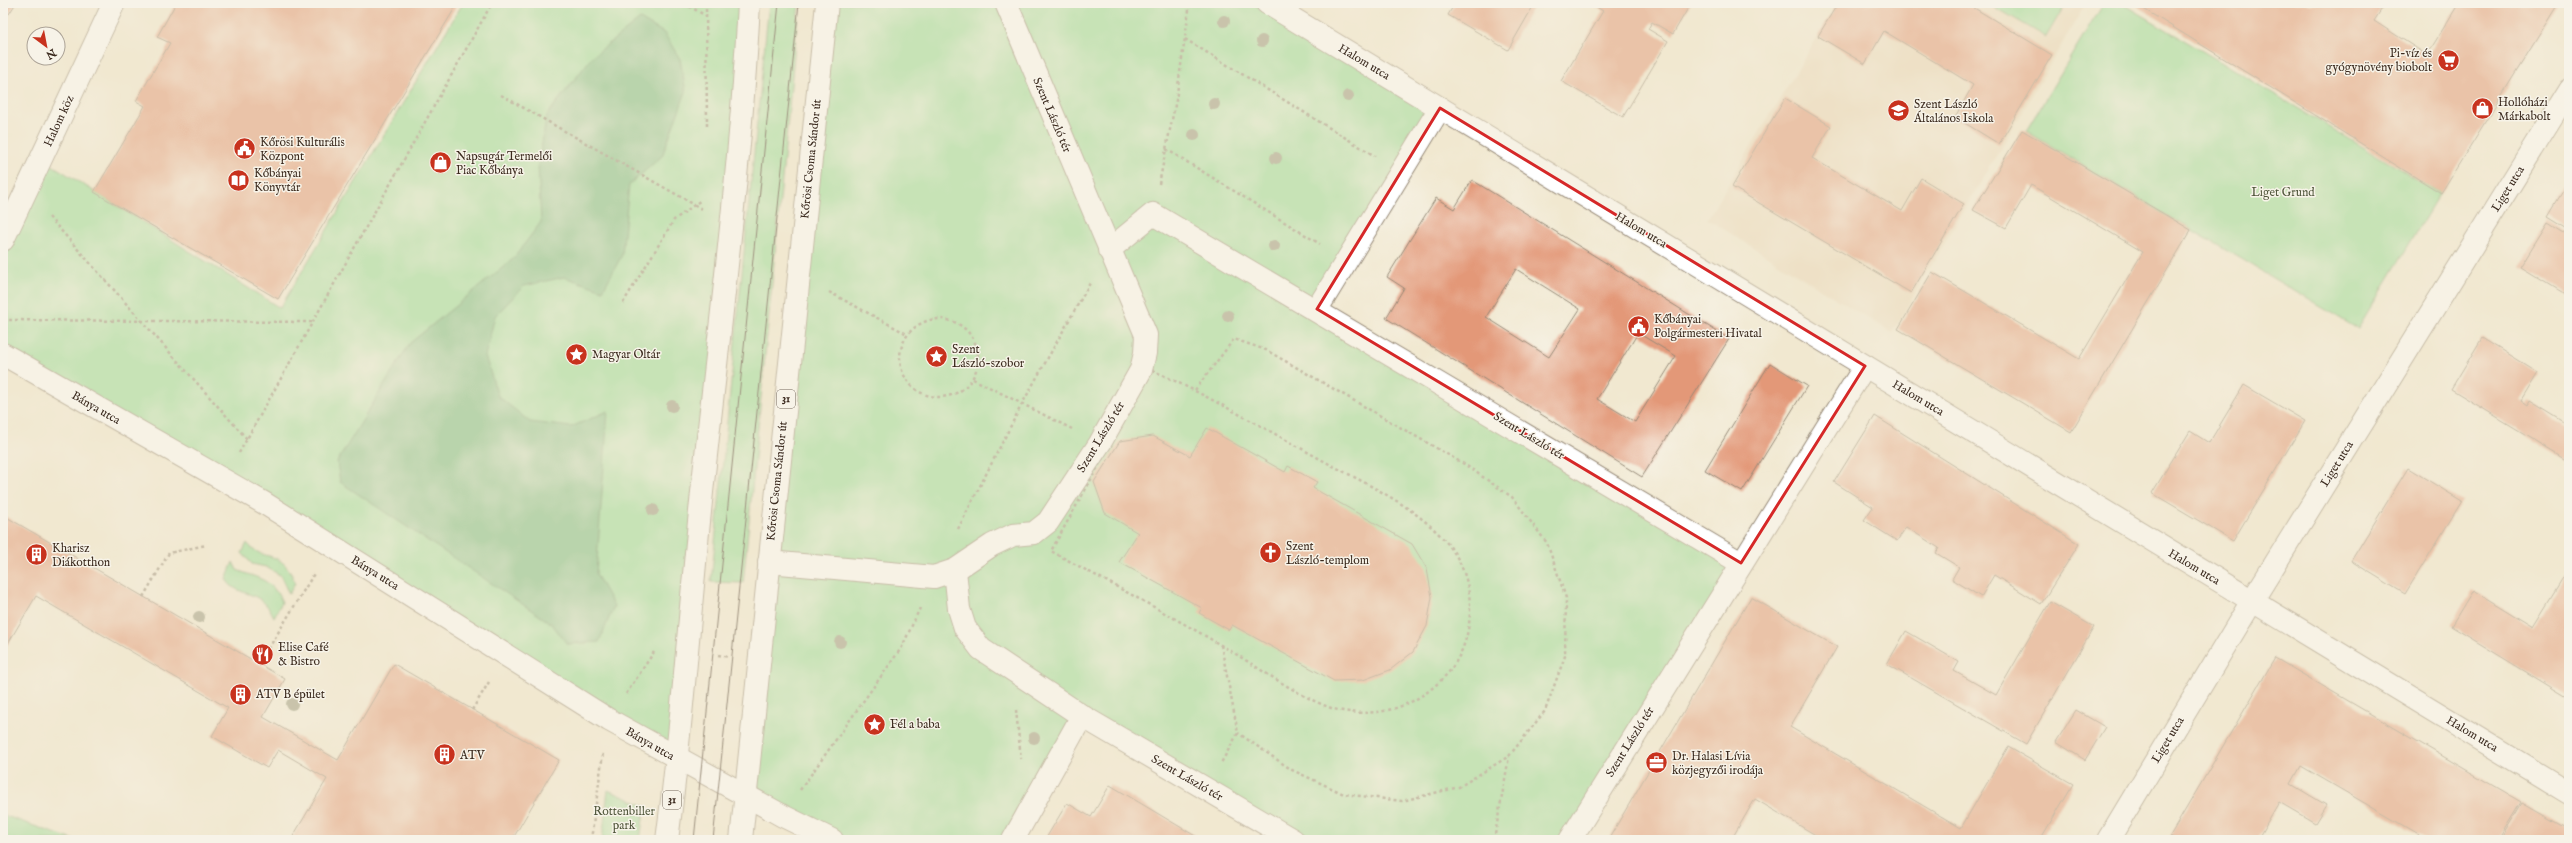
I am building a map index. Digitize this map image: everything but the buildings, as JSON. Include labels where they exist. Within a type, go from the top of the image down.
[{"type":"street","name":"Halom köz","points":[[3,240],[114,3]]},
{"type":"street","name":"31","points":[[667,840],[678,759],[690,599],[741,114],[749,3]]},
{"type":"street","name":"Kőrösi Csoma Sándor út","points":[[741,840],[827,3]]},
{"type":"street","name":"Szent László tér","points":[[769,562],[934,577],[955,570],[992,545],[1013,535],[1034,533],[1048,522],[1100,443],[1141,370],[1145,352],[1146,336],[1108,250],[1006,3]]},
{"type":"street","name":"Halom utca","points":[[1267,3],[2569,793]]},
{"type":"street","name":"Liget utca","points":[[2108,840],[2252,601],[2569,90]]},
{"type":"street","points":[[1317,309],[1440,108]]},
{"type":"street","name":"Szent László tér","points":[[1153,214],[1317,309],[1741,563]]},
{"type":"street","points":[[1108,250],[1153,214]]},
{"type":"street","name":"Bánya utca","points":[[3,354],[223,481],[264,503],[609,720],[746,795]]},
{"type":"street","name":"Szent László tér","points":[[1570,840],[1865,366]]},
{"type":"street","name":"Szent László tér","points":[[955,570],[959,609],[965,628],[981,648],[1082,716],[1293,840]]},
{"type":"street","points":[[1013,840],[1082,716]]},
{"type":"street","points":[[746,795],[832,840]]},
{"type":"path","points":[[223,481],[492,3]]},
{"type":"path","points":[[684,3],[706,17]]},
{"type":"path","points":[[1153,214],[1166,149],[1190,3]]},
{"type":"path","points":[[1185,39],[1401,171]]},
{"type":"path","points":[[501,95],[706,212]]},
{"type":"path","points":[[1166,149],[1346,261]]},
{"type":"path","points":[[26,190],[247,439]]},
{"type":"path","points":[[623,303],[674,220],[707,196]]},
{"type":"path","points":[[799,276],[908,334]]},
{"type":"path","points":[[942,319],[956,322],[966,329],[975,340],[978,353],[978,367],[973,379],[964,389],[945,397],[926,396],[915,390],[907,381],[901,370],[900,358],[902,345],[908,334],[916,326],[929,320],[942,319]]},
{"type":"path","points":[[3,320],[312,322]]},
{"type":"path","points":[[1195,390],[1234,339],[1266,350],[1464,464],[1512,497],[1547,543],[1566,598],[1565,656],[1545,711],[1509,756],[1459,787],[1402,801],[1344,794],[1292,770],[1238,733]]},
{"type":"path","points":[[1152,370],[1195,390],[1384,495],[1424,521],[1448,543],[1464,571],[1471,603],[1468,635],[1454,665],[1433,689],[1406,706],[1374,714],[1341,711],[1312,699],[1221,645],[1051,551],[1152,370]]},
{"type":"path","points":[[973,379],[1100,443]]},
{"type":"path","points":[[143,597],[169,553],[206,545]]},
{"type":"path","points":[[259,664],[316,569]]},
{"type":"path","points":[[1207,789],[1238,733],[1221,645]]},
{"type":"path","points":[[591,840],[609,720],[656,650]]},
{"type":"path","points":[[1012,669],[1022,761]]},
{"type":"path","points":[[472,710],[483,692]]},
{"type":"path","points":[[1494,840],[1509,756]]},
{"type":"highlighted area","points":[[1440,108],[1865,366],[1741,563],[1317,309]]},
{"type":"shaded area","name":"Szent László Általános Iskola","points":[[1838,3],[2086,3],[1892,333],[1707,219]]},
{"type":"green space","points":[[463,3],[749,3],[678,759],[3,354],[3,240],[41,158],[280,308]]},
{"type":"green space","points":[[769,3],[799,3],[743,583],[711,582]]},
{"type":"green space","points":[[827,3],[1267,3],[1440,108],[1317,309],[1741,563],[1570,840],[1293,840],[1082,716],[1013,840],[832,840],[746,795]]},
{"type":"green space","points":[[1988,3],[2066,3],[2046,37]]},
{"type":"green space","name":"Liget Grund","points":[[2103,3],[2122,3],[2440,193],[2358,329],[2026,131]]},
{"type":"green space","points":[[640,19],[664,33],[680,59],[686,92],[662,156],[629,185],[622,255],[603,290],[564,277],[524,286],[495,316],[485,356],[498,396],[530,422],[571,427],[608,411],[596,574],[614,606],[599,642],[567,644],[552,624],[340,482],[337,462],[410,343],[513,259],[541,222],[538,165],[547,115],[592,57]]},
{"type":"green space","points":[[247,543],[259,553],[272,557],[284,564],[295,583],[289,594],[280,575],[266,567],[252,564],[242,553]]},
{"type":"green space","points":[[233,562],[237,570],[264,580],[278,594],[282,602],[274,617],[268,606],[261,600],[236,589],[226,579]]},
{"type":"green space","name":"Rottenbiller park","points":[[608,790],[645,806],[640,840],[602,840]]},
{"type":"green space","points":[[3,815],[74,840],[3,840]]},
{"type":"tram line","points":[[694,840],[779,3]]},
{"type":"tram line","points":[[713,840],[799,3]]},
{"type":"place","name":"Pi-víz és gyógynövény biobolt","points":[[2448,60]]},
{"type":"place","name":"Hollóházi Márkabolt","points":[[2482,109]]},
{"type":"place","name":"Szent László Általános Iskola","points":[[1898,111]]},
{"type":"place","name":"Kőrösi Kulturális Központ","points":[[244,149]]},
{"type":"place","name":"Napsugár Termelői Piac Kőbánya","points":[[441,163]]},
{"type":"place","name":"Kőbányai Könyvtár","points":[[239,180]]},
{"type":"place","name":"Kőbányai Polgármesteri Hivatal","points":[[1638,326]]},
{"type":"place","name":"Magyar Oltár","points":[[576,354]]},
{"type":"place","name":"Szent László-szobor","points":[[937,356]]},
{"type":"place","name":"Szent László-templom","points":[[1271,553]]},
{"type":"place","name":"Kharisz Diákotthon","points":[[37,555]]},
{"type":"place","name":"Elise Café & Bistro","points":[[262,654]]},
{"type":"place","name":"ATV B épület","points":[[240,694]]},
{"type":"place","name":"Fél a baba","points":[[875,724]]},
{"type":"place","name":"ATV","points":[[445,755]]},
{"type":"place","name":"Dr. Halasi Lívia közjegyzői irodája","points":[[1657,763]]}]
